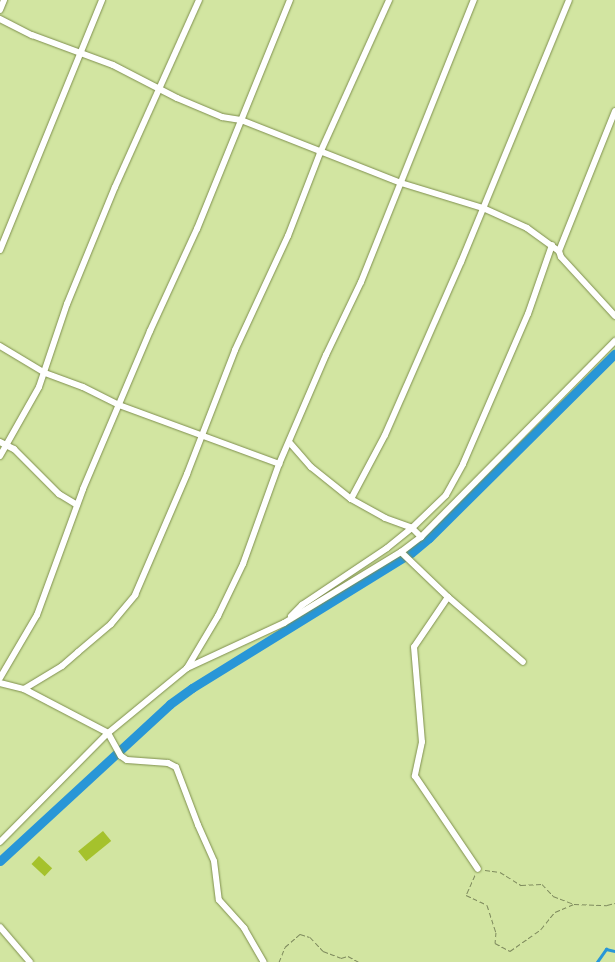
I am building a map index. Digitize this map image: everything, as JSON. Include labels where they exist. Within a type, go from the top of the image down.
[{"type":"street","points":[[0,10],[4,0]]},
{"type":"street","points":[[0,250],[102,0]]},
{"type":"street","points":[[0,456],[3,443],[45,373],[67,304],[116,187],[200,0]]},
{"type":"street","points":[[0,678],[37,615],[77,504],[150,331],[197,229],[290,0]]},
{"type":"street","points":[[24,689],[62,666],[111,624],[135,595],[184,482],[200,435],[235,350],[288,236],[320,153],[389,0]]},
{"type":"street","points":[[187,668],[218,616],[243,564],[279,464],[290,443],[326,355],[361,282],[474,0]]},
{"type":"street","points":[[351,499],[385,434],[483,208],[569,0]]},
{"type":"street","points":[[0,20],[32,35],[114,65],[160,89],[222,117],[241,120],[320,153],[401,183],[483,208],[527,228],[559,251],[561,257],[615,316]]},
{"type":"street","points":[[559,251],[615,111]]},
{"type":"street","points":[[284,623],[302,605],[360,568],[412,528],[446,495],[458,475],[528,314],[552,245]]},
{"type":"street","points":[[0,842],[108,733],[187,668],[284,623],[401,552],[421,537],[615,341]]},
{"type":"street","points":[[0,346],[45,373],[84,387],[120,405],[279,464]]},
{"type":"street","points":[[3,443],[14,449],[59,494],[77,504]]},
{"type":"street","points":[[290,443],[312,467],[351,499],[385,518],[412,528],[421,537]]},
{"type":"street","points":[[401,552],[448,597],[523,662]]},
{"type":"street","points":[[448,597],[414,648],[422,742],[415,776],[478,869]]},
{"type":"street","points":[[0,683],[24,689],[108,733],[124,759],[168,763],[176,767],[214,861],[219,900],[244,928],[264,962]]},
{"type":"street","points":[[0,927],[30,962]]},
{"type":"path","points":[[574,904],[555,912],[541,929],[510,951],[495,943],[496,932],[487,905],[466,895],[478,869],[500,872],[521,885],[542,884],[553,896],[574,904],[607,905],[615,903]]},
{"type":"path","points":[[279,962],[285,947],[300,934],[310,936],[324,952],[341,958],[348,956],[360,962]]},
{"type":"building","points":[[103,831],[111,841],[86,861],[78,851]]},
{"type":"building","points":[[39,856],[52,868],[45,876],[31,864]]},
{"type":"waterway","points":[[0,861],[170,704],[192,688],[411,553],[429,538],[615,353]]},
{"type":"waterway","points":[[597,962],[606,949],[615,951]]}]
